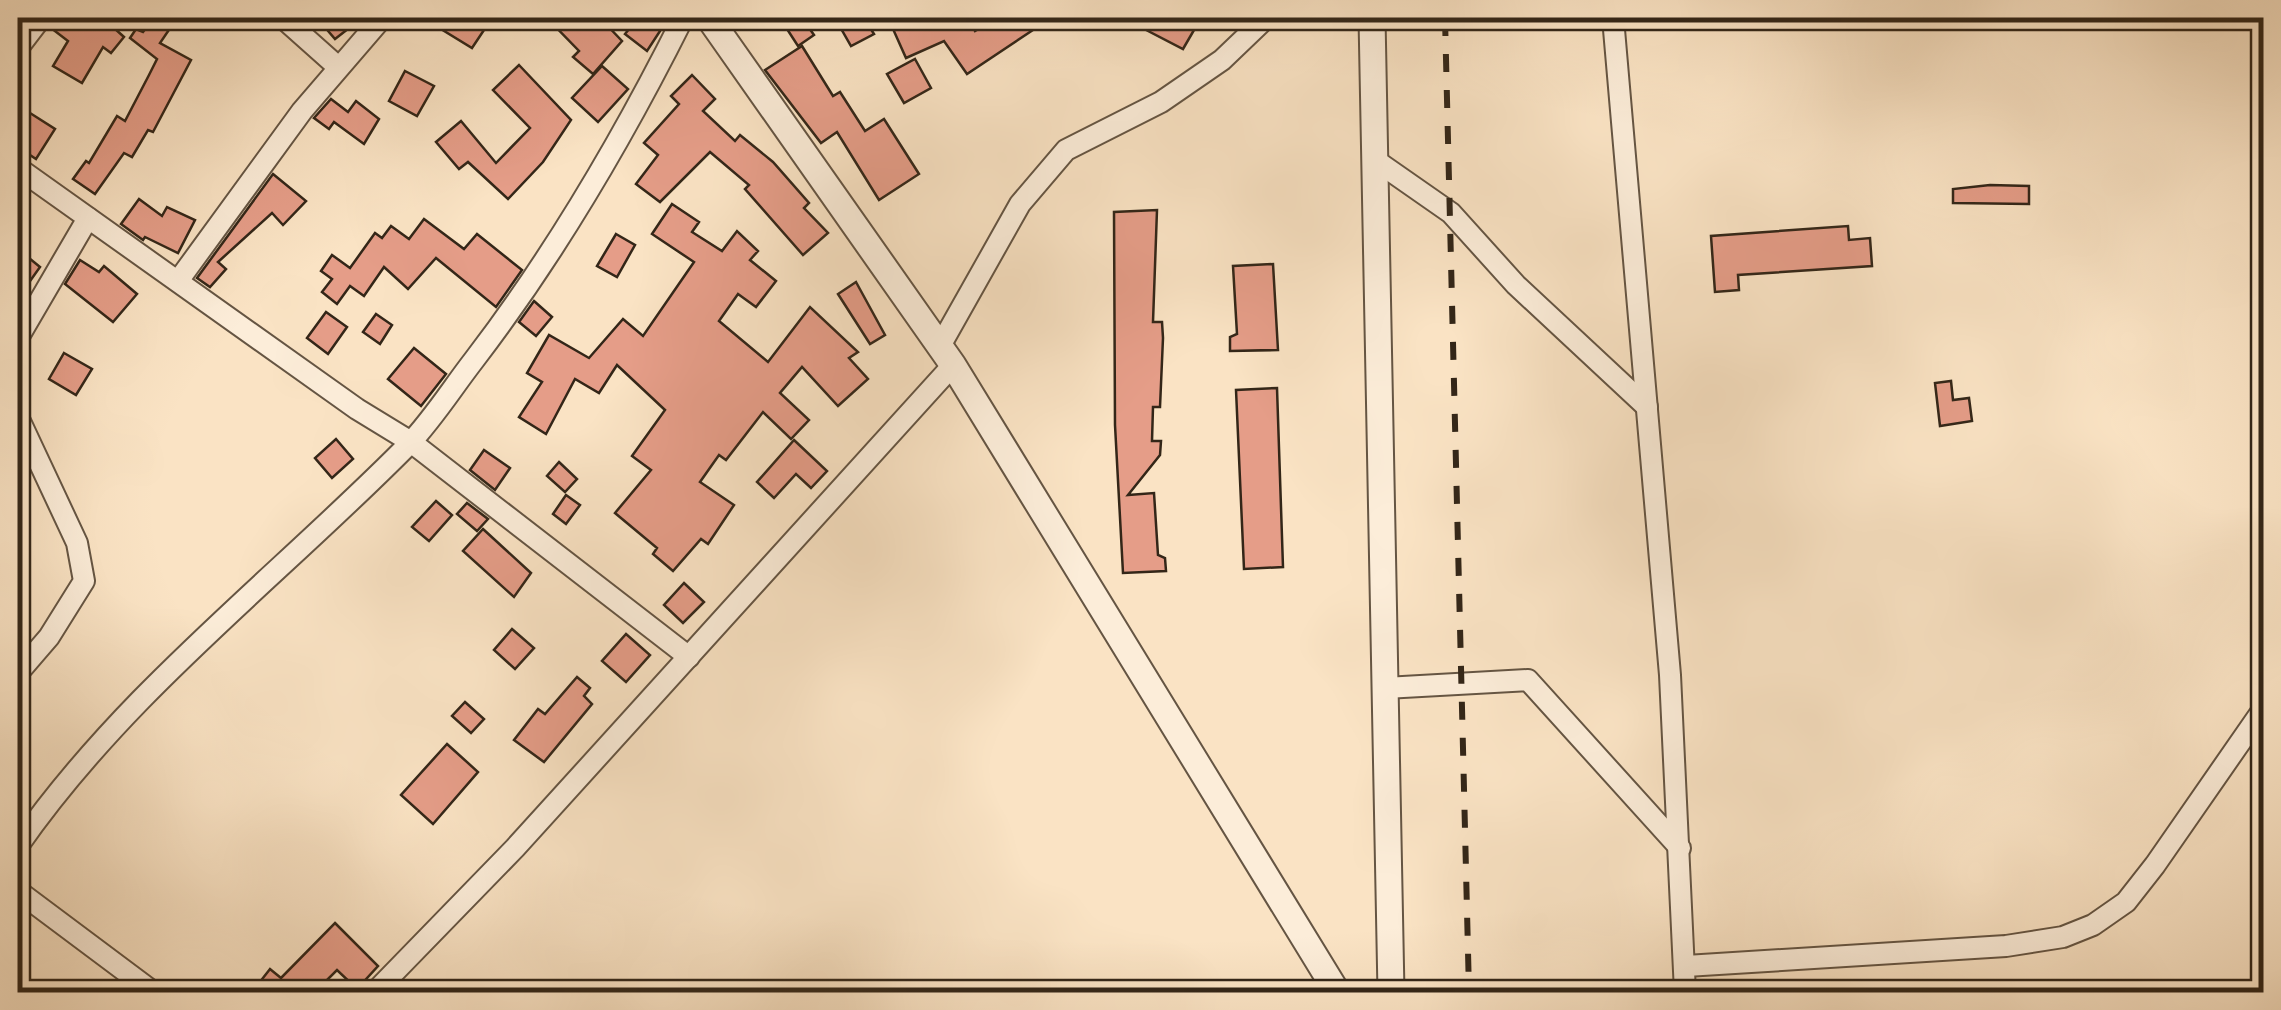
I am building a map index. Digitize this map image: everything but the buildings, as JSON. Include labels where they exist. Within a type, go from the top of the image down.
[{"type":"street","points":[[18,48],[42,18]]},
{"type":"street","points":[[283,18],[338,68]]},
{"type":"street","points":[[178,281],[338,68],[382,18]]},
{"type":"street","points":[[18,846],[44,808],[176,665],[411,442],[528,290],[581,208],[684,18]]},
{"type":"street","points":[[709,18],[946,356],[1336,992]]},
{"type":"street","points":[[375,992],[515,848],[689,657],[946,356],[1020,204],[1066,150],[1161,102],[1222,60],[1266,18]]},
{"type":"street","points":[[1372,18],[1391,992]]},
{"type":"street","points":[[1613,18],[1680,848],[1685,992]]},
{"type":"street","points":[[1375,160],[1450,213],[1516,285],[1647,407]]},
{"type":"street","points":[[18,168],[344,400],[411,442],[689,657]]},
{"type":"street","points":[[18,338],[88,218]]},
{"type":"street","points":[[18,417],[78,543],[84,580],[67,613],[18,673]]},
{"type":"street","points":[[1385,688],[1528,680],[1680,848]]},
{"type":"street","points":[[1686,966],[2006,946],[2063,937],[2093,926],[2136,890],[2264,708]]},
{"type":"street","points":[[18,891],[152,992]]},
{"type":"railway","points":[[1445,18],[1469,992]]}]
